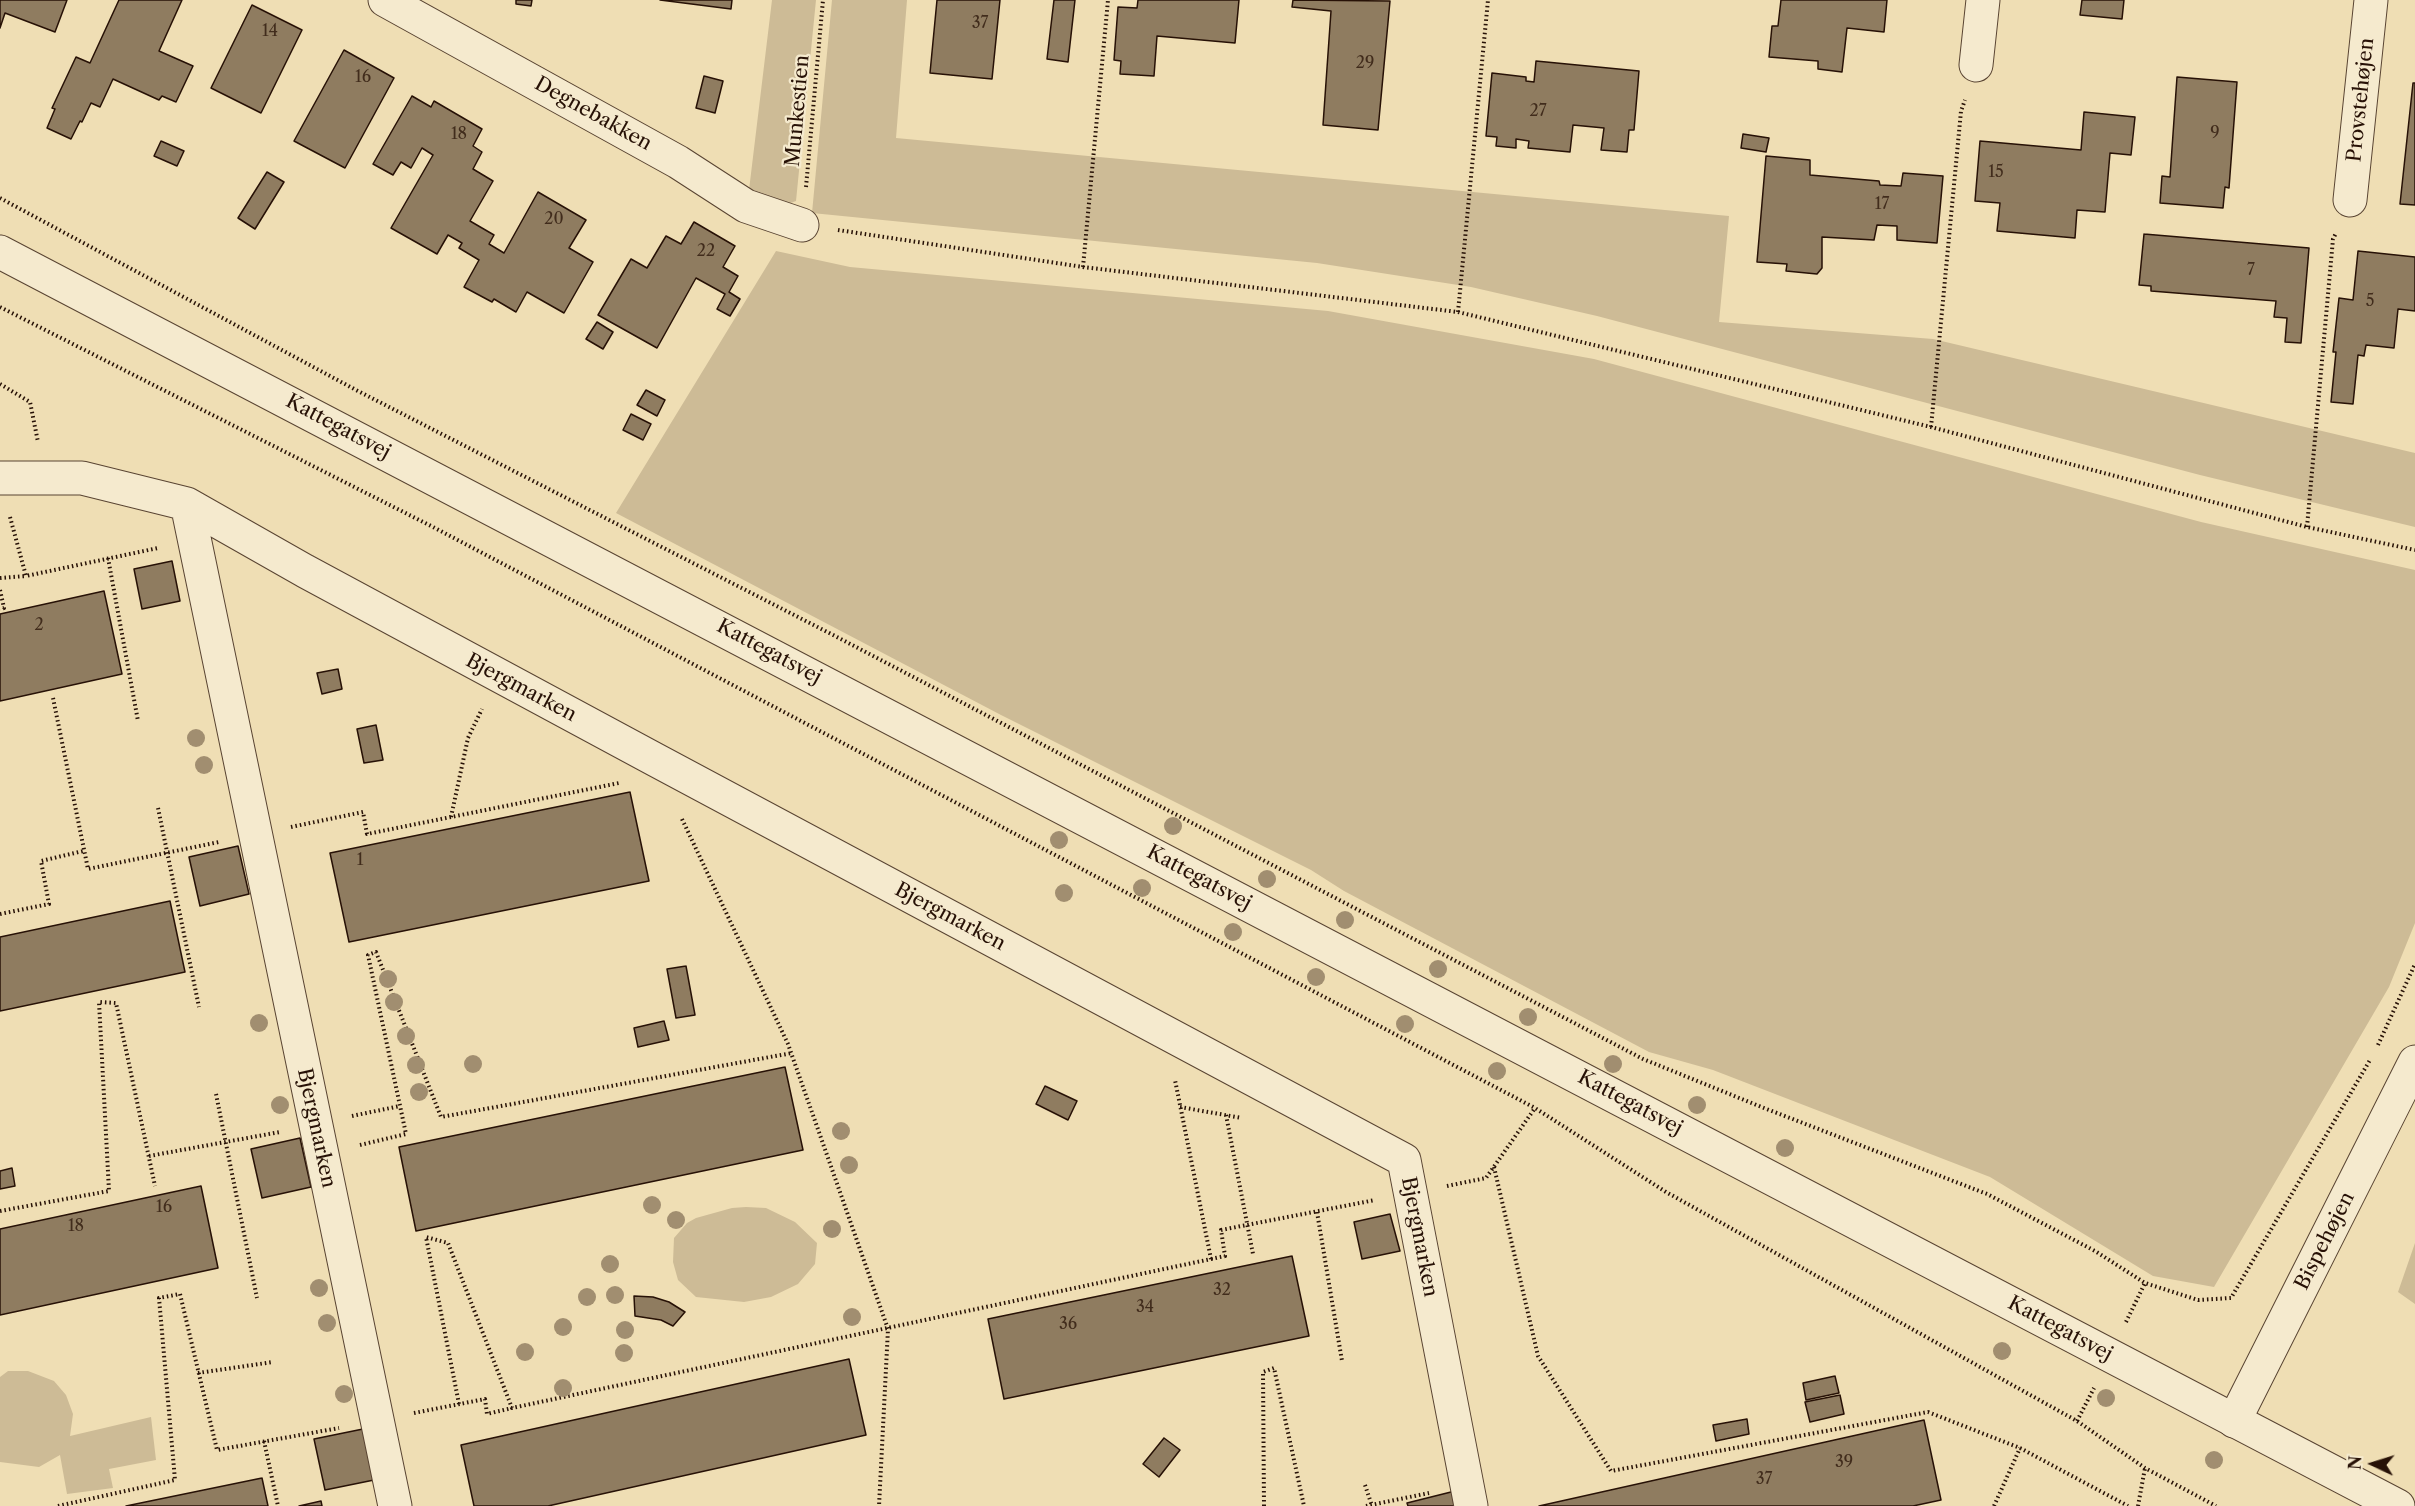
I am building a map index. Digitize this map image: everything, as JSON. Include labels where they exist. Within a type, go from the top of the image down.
[{"type":"street","name":"Degnebakken","points":[[385,0],[434,11],[746,206],[802,225]]},
{"type":"street","points":[[1976,65],[1983,0]]},
{"type":"street","name":"Provstehøjen","points":[[2350,200],[2372,0]]},
{"type":"street","name":"Kattegatsvej","points":[[0,252],[2398,1506]]},
{"type":"street","name":"Bjergmarken","points":[[0,478],[82,478],[187,504],[305,571],[1404,1160],[1469,1496]]},
{"type":"street","name":"Bjergmarken","points":[[187,504],[394,1506]]},
{"type":"street","name":"Bispehøjen","points":[[2234,1421],[2415,1062]]},
{"type":"path","name":"Munkestien","points":[[802,225],[823,0]]},
{"type":"path","points":[[1083,267],[1108,0]]},
{"type":"path","points":[[1458,312],[1488,0]]},
{"type":"path","points":[[1931,427],[1961,111],[1976,65]]},
{"type":"path","points":[[0,198],[356,390],[825,630],[1643,1059],[1988,1194],[2095,1251],[2145,1284],[2198,1300],[2231,1298],[2372,1056]]},
{"type":"path","points":[[2307,527],[2333,240],[2350,200]]},
{"type":"path","points":[[802,225],[1083,267],[1458,312],[1931,427],[2307,527],[2415,550]]},
{"type":"path","points":[[0,307],[433,526],[1535,1108],[1666,1192],[2077,1421],[2145,1468],[2216,1506]]},
{"type":"path","points":[[0,384],[30,402],[45,478]]},
{"type":"path","points":[[9,513],[26,576]]},
{"type":"path","points":[[0,578],[26,576],[194,540]]},
{"type":"path","points":[[108,558],[138,721]]},
{"type":"path","points":[[0,590],[4,608],[0,609]]},
{"type":"path","points":[[451,817],[468,738],[498,675]]},
{"type":"path","points":[[53,698],[88,869],[363,812],[367,834],[631,781],[654,759]]},
{"type":"path","points":[[158,808],[199,1007]]},
{"type":"path","points":[[679,812],[792,1053],[888,1329],[879,1506]]},
{"type":"path","points":[[0,914],[49,904],[41,861],[83,851]]},
{"type":"path","points":[[148,1156],[226,1143],[406,1134],[368,955],[376,952],[441,1117],[792,1053]]},
{"type":"path","points":[[2377,1046],[2415,964]]},
{"type":"path","points":[[0,1211],[109,1191],[99,1002],[116,1003],[155,1186]]},
{"type":"path","points":[[1166,1033],[1211,1259]]},
{"type":"path","points":[[216,1094],[257,1298]]},
{"type":"path","points":[[319,1139],[400,1106]]},
{"type":"path","points":[[58,1506],[175,1480],[159,1298],[180,1294],[217,1450],[485,1399],[487,1414],[1225,1256],[1221,1230],[1486,1178],[1535,1108]]},
{"type":"path","points":[[1226,1115],[1252,1254]]},
{"type":"path","points":[[1494,1167],[1538,1356],[1611,1471],[1928,1412],[2020,1448],[2127,1506]]},
{"type":"path","points":[[1317,1212],[1342,1360]]},
{"type":"path","points":[[459,1404],[426,1236],[448,1244],[512,1408]]},
{"type":"path","points":[[2110,1355],[2145,1284]]},
{"type":"path","points":[[198,1373],[273,1362]]},
{"type":"path","points":[[1264,1506],[1263,1372],[1274,1368],[1304,1506]]},
{"type":"path","points":[[264,1441],[278,1506]]},
{"type":"path","points":[[1994,1506],[2020,1448]]},
{"type":"path","points":[[2138,1506],[2145,1468]]},
{"type":"path","points":[[1365,1485],[1372,1505]]},
{"type":"path","points":[[1365,1506],[1469,1496]]},
{"type":"shaded area","points":[[772,0],[816,0],[796,201],[782,206],[749,190]]},
{"type":"shaded area","points":[[832,0],[907,0],[896,138],[1729,216],[1719,322],[1933,339],[2415,453],[2415,527],[2200,475],[1597,316],[1471,287],[1317,263],[812,213]]},
{"type":"shaded area","points":[[776,251],[850,267],[1328,311],[1594,359],[2201,522],[2415,570],[2415,923],[2389,987],[2214,1287],[2153,1276],[1990,1177],[1713,1070],[1649,1052],[1344,891],[1311,870],[1001,715],[616,513]]},
{"type":"shaded area","points":[[732,1208],[766,1208],[795,1222],[817,1243],[815,1264],[798,1284],[771,1297],[744,1302],[696,1297],[678,1280],[673,1262],[674,1238],[687,1223],[696,1218]]},
{"type":"shaded area","points":[[2415,1243],[2415,1304],[2398,1292]]},
{"type":"shaded area","points":[[8,1371],[28,1371],[54,1381],[66,1395],[73,1414],[70,1436],[151,1417],[156,1460],[109,1469],[113,1488],[67,1494],[60,1455],[39,1467],[0,1462],[0,1377]]},
{"type":"building","points":[[0,0],[67,0],[55,32],[5,13],[0,28]]},
{"type":"building","points":[[119,0],[182,0],[159,51],[193,66],[176,102],[162,96],[159,100],[113,79],[100,107],[91,103],[71,139],[47,128],[55,109],[52,108],[76,57],[90,63]]},
{"type":"building","points":[[516,0],[532,0],[531,6],[516,4]]},
{"type":"building","points":[[660,0],[732,0],[731,9]]},
{"type":"building","points":[[937,0],[1000,0],[992,79],[930,73]]},
{"type":"building","points":[[1054,0],[1075,0],[1068,62],[1047,59]]},
{"type":"building","points":[[1138,0],[1239,0],[1235,43],[1157,36],[1154,76],[1120,74],[1121,61],[1114,60],[1118,7],[1137,8]]},
{"type":"building","points":[[1293,0],[1390,1],[1378,130],[1323,125],[1331,11],[1292,7]]},
{"type":"building","points":[[1781,0],[1887,0],[1884,32],[1847,28],[1842,72],[1818,69],[1818,61],[1769,57],[1772,26],[1778,26]]},
{"type":"building","points":[[2082,0],[2124,0],[2122,19],[2080,15]]},
{"type":"building","points":[[252,5],[302,30],[261,113],[211,88]]},
{"type":"building","points":[[344,50],[394,78],[345,168],[294,141]]},
{"type":"building","points":[[1536,61],[1639,71],[1634,130],[1629,130],[1627,152],[1601,150],[1604,128],[1573,125],[1570,152],[1528,148],[1529,141],[1516,139],[1516,148],[1496,146],[1497,137],[1486,136],[1492,73],[1526,77],[1526,81],[1534,82]]},
{"type":"building","points":[[704,76],[723,81],[715,113],[696,108]]},
{"type":"building","points":[[2177,77],[2237,82],[2229,188],[2225,187],[2223,208],[2160,203],[2162,176],[2170,177]]},
{"type":"building","points":[[2413,83],[2415,83],[2415,205],[2400,204]]},
{"type":"building","points":[[412,96],[431,107],[434,101],[482,129],[473,146],[482,152],[473,169],[493,181],[470,221],[494,235],[489,244],[504,253],[538,192],[586,220],[569,248],[593,262],[564,313],[527,292],[516,312],[494,299],[492,302],[464,287],[479,260],[459,248],[462,243],[448,235],[437,254],[391,228],[433,155],[422,148],[411,168],[401,162],[393,175],[373,164]]},
{"type":"building","points":[[2084,112],[2135,117],[2131,155],[2110,153],[2105,212],[2077,210],[2075,238],[1997,231],[2000,203],[1975,201],[1980,141],[2081,150]]},
{"type":"building","points":[[1743,134],[1769,138],[1766,152],[1741,148]]},
{"type":"building","points":[[161,141],[184,151],[177,166],[154,156]]},
{"type":"building","points":[[1766,156],[1810,160],[1810,175],[1879,181],[1880,185],[1901,186],[1903,173],[1943,176],[1937,243],[1897,240],[1897,226],[1877,225],[1874,240],[1822,237],[1822,268],[1817,274],[1786,271],[1787,264],[1757,262]]},
{"type":"building","points":[[267,172],[284,182],[255,229],[238,218]]},
{"type":"building","points":[[694,222],[735,246],[723,267],[738,276],[729,292],[740,299],[730,316],[717,309],[725,294],[696,278],[657,348],[598,315],[631,259],[647,268],[666,236],[681,244]]},
{"type":"building","points":[[2144,234],[2309,248],[2301,343],[2285,342],[2287,318],[2274,317],[2276,301],[2151,291],[2151,286],[2139,285]]},
{"type":"building","points":[[2358,251],[2415,257],[2415,311],[2398,309],[2394,348],[2366,345],[2364,356],[2358,355],[2353,404],[2331,402],[2336,352],[2333,352],[2339,298],[2353,300]]},
{"type":"building","points":[[597,322],[613,332],[603,349],[586,339]]},
{"type":"building","points":[[646,390],[665,400],[657,416],[637,405]]},
{"type":"building","points":[[631,414],[651,424],[643,440],[623,430]]},
{"type":"building","points":[[172,561],[180,601],[142,609],[134,569]]},
{"type":"building","points":[[104,591],[122,674],[0,701],[0,614]]},
{"type":"building","points":[[338,669],[342,689],[322,694],[317,673]]},
{"type":"building","points":[[376,725],[383,760],[364,763],[357,729]]},
{"type":"building","points":[[630,792],[649,881],[349,942],[330,853]]},
{"type":"building","points":[[238,846],[249,894],[200,906],[189,857]]},
{"type":"building","points":[[170,901],[185,972],[0,1011],[0,937]]},
{"type":"building","points":[[686,966],[695,1015],[676,1018],[667,969]]},
{"type":"building","points":[[664,1021],[669,1040],[638,1047],[634,1028]]},
{"type":"building","points":[[785,1067],[803,1150],[416,1231],[399,1147]]},
{"type":"building","points":[[1045,1086],[1077,1101],[1068,1120],[1036,1104]]},
{"type":"building","points":[[300,1138],[311,1187],[262,1198],[251,1149]]},
{"type":"building","points":[[12,1168],[15,1186],[0,1189],[0,1171]]},
{"type":"building","points":[[201,1186],[218,1268],[0,1315],[0,1229]]},
{"type":"building","points":[[1390,1214],[1400,1251],[1362,1259],[1354,1222]]},
{"type":"building","points":[[1292,1256],[1309,1336],[1004,1399],[988,1319]]},
{"type":"building","points":[[634,1296],[653,1297],[669,1302],[685,1312],[673,1326],[661,1320],[635,1316]]},
{"type":"building","points":[[849,1359],[866,1435],[548,1506],[474,1506],[461,1445]]},
{"type":"building","points":[[1835,1376],[1839,1393],[1806,1400],[1803,1383]]},
{"type":"building","points":[[1840,1395],[1844,1414],[1810,1422],[1805,1402]]},
{"type":"building","points":[[1747,1419],[1749,1434],[1716,1441],[1713,1425]]},
{"type":"building","points":[[1924,1420],[1941,1500],[1913,1506],[1539,1506]]},
{"type":"building","points":[[363,1429],[374,1480],[325,1490],[314,1439]]},
{"type":"building","points":[[1164,1438],[1180,1450],[1159,1477],[1143,1464]]},
{"type":"building","points":[[262,1478],[268,1506],[126,1506]]},
{"type":"building","points":[[1455,1491],[1459,1506],[1408,1506],[1407,1503]]},
{"type":"building","points":[[321,1501],[322,1506],[299,1506]]}]
